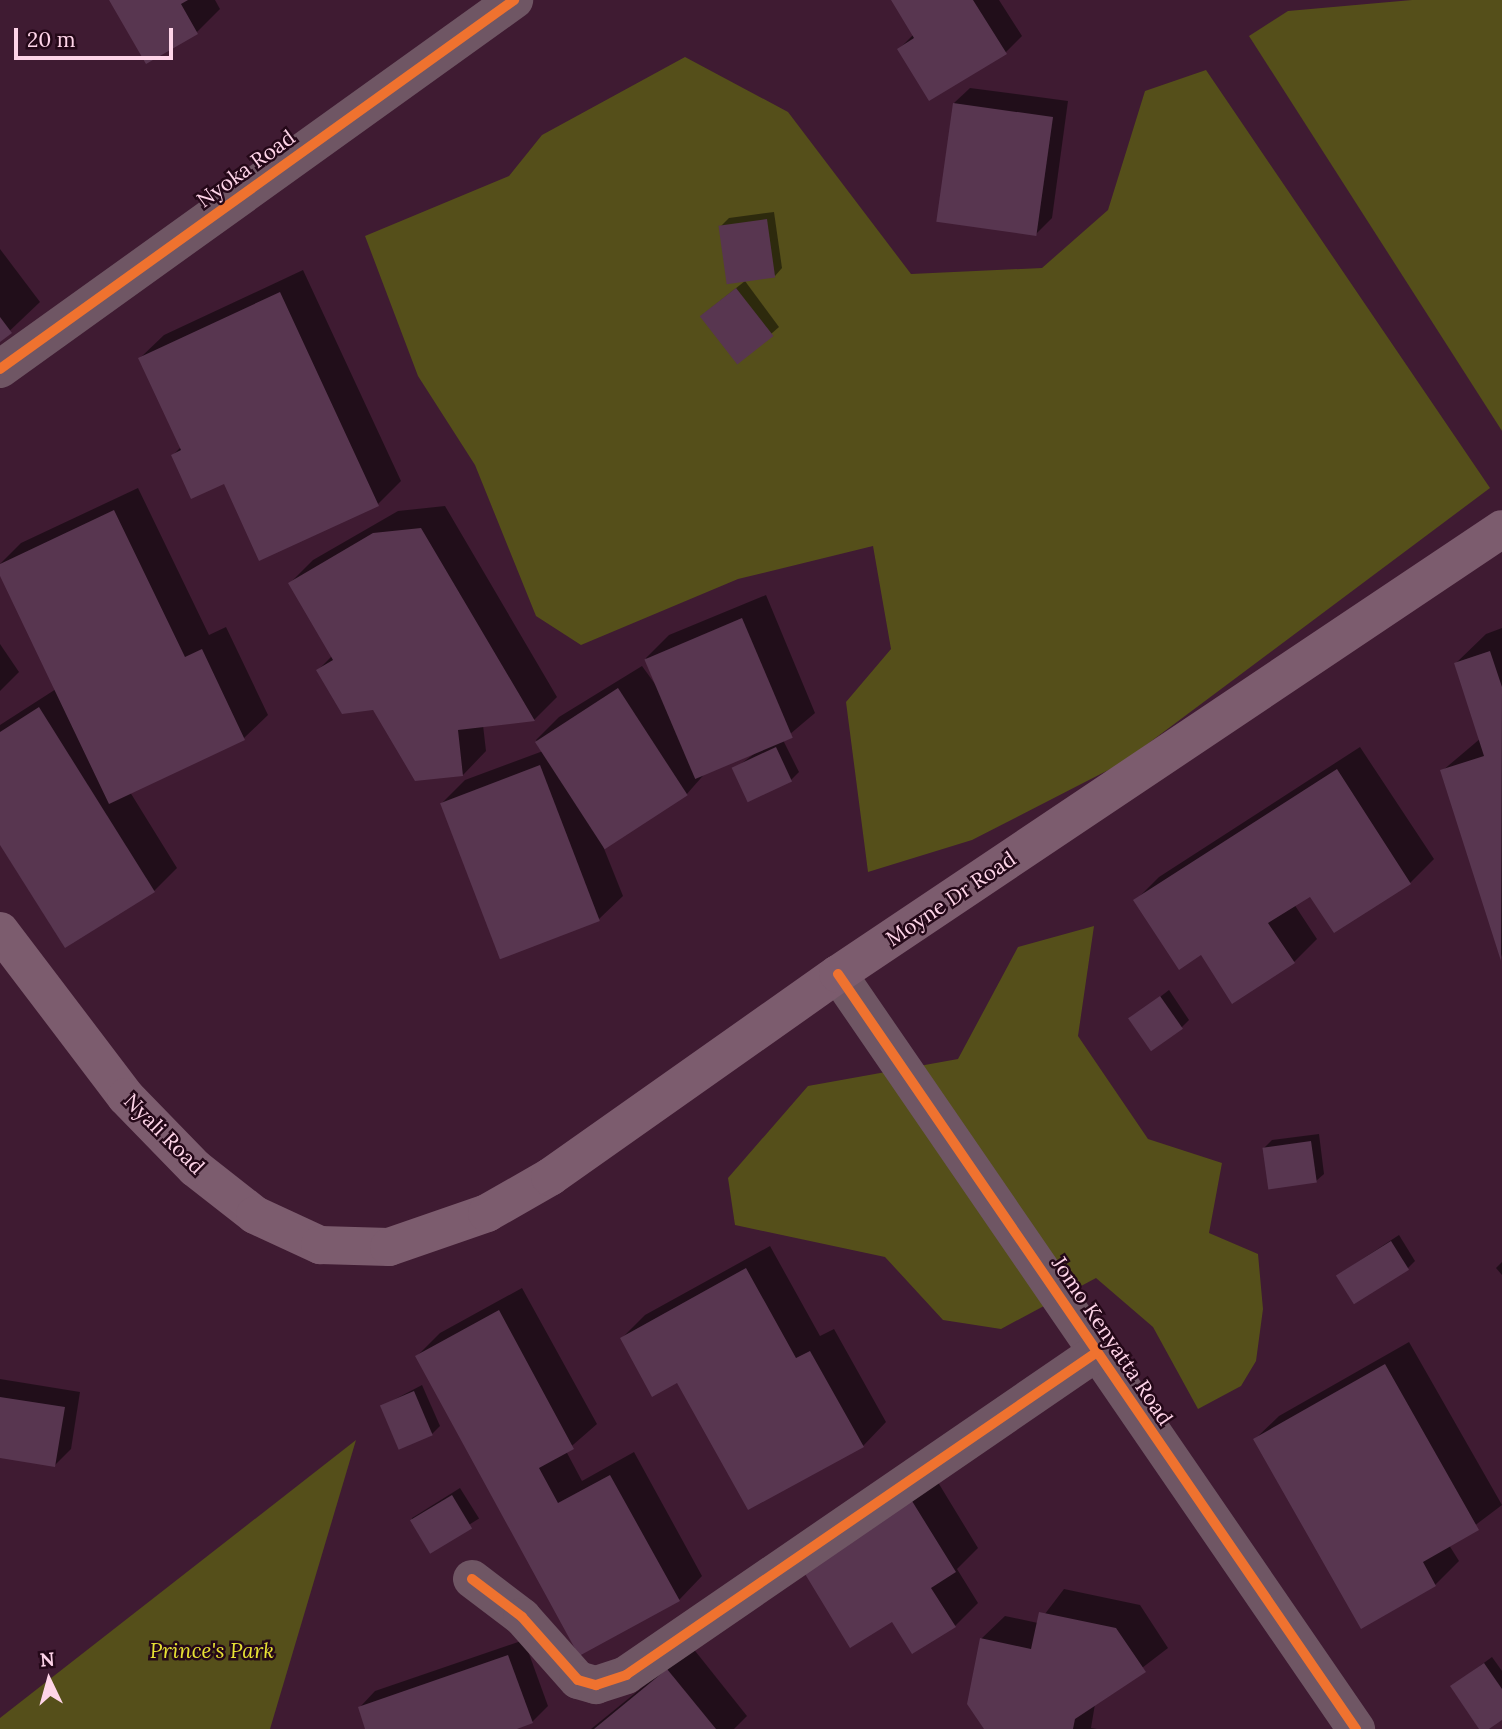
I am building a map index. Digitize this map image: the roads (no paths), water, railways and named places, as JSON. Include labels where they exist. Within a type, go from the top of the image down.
[{"type":"main road","name":"Moyne Dr Road","points":[[389,1247],[487,1213],[550,1177],[838,974],[1502,529]]},
{"type":"main road","name":"Nyali Road","points":[[0,931],[126,1097],[195,1168],[255,1215],[320,1245],[389,1247]]},
{"type":"street","name":"Nyoka Road","points":[[0,369],[514,0]]},
{"type":"street","name":"Jomo Kenyatta Road","points":[[838,974],[1356,1729]]},
{"type":"street","points":[[471,1579],[522,1617],[578,1680],[596,1685],[626,1675],[1097,1352]]},
{"type":"park label","name":"Prince's Park","points":[[212,1651]]}]
